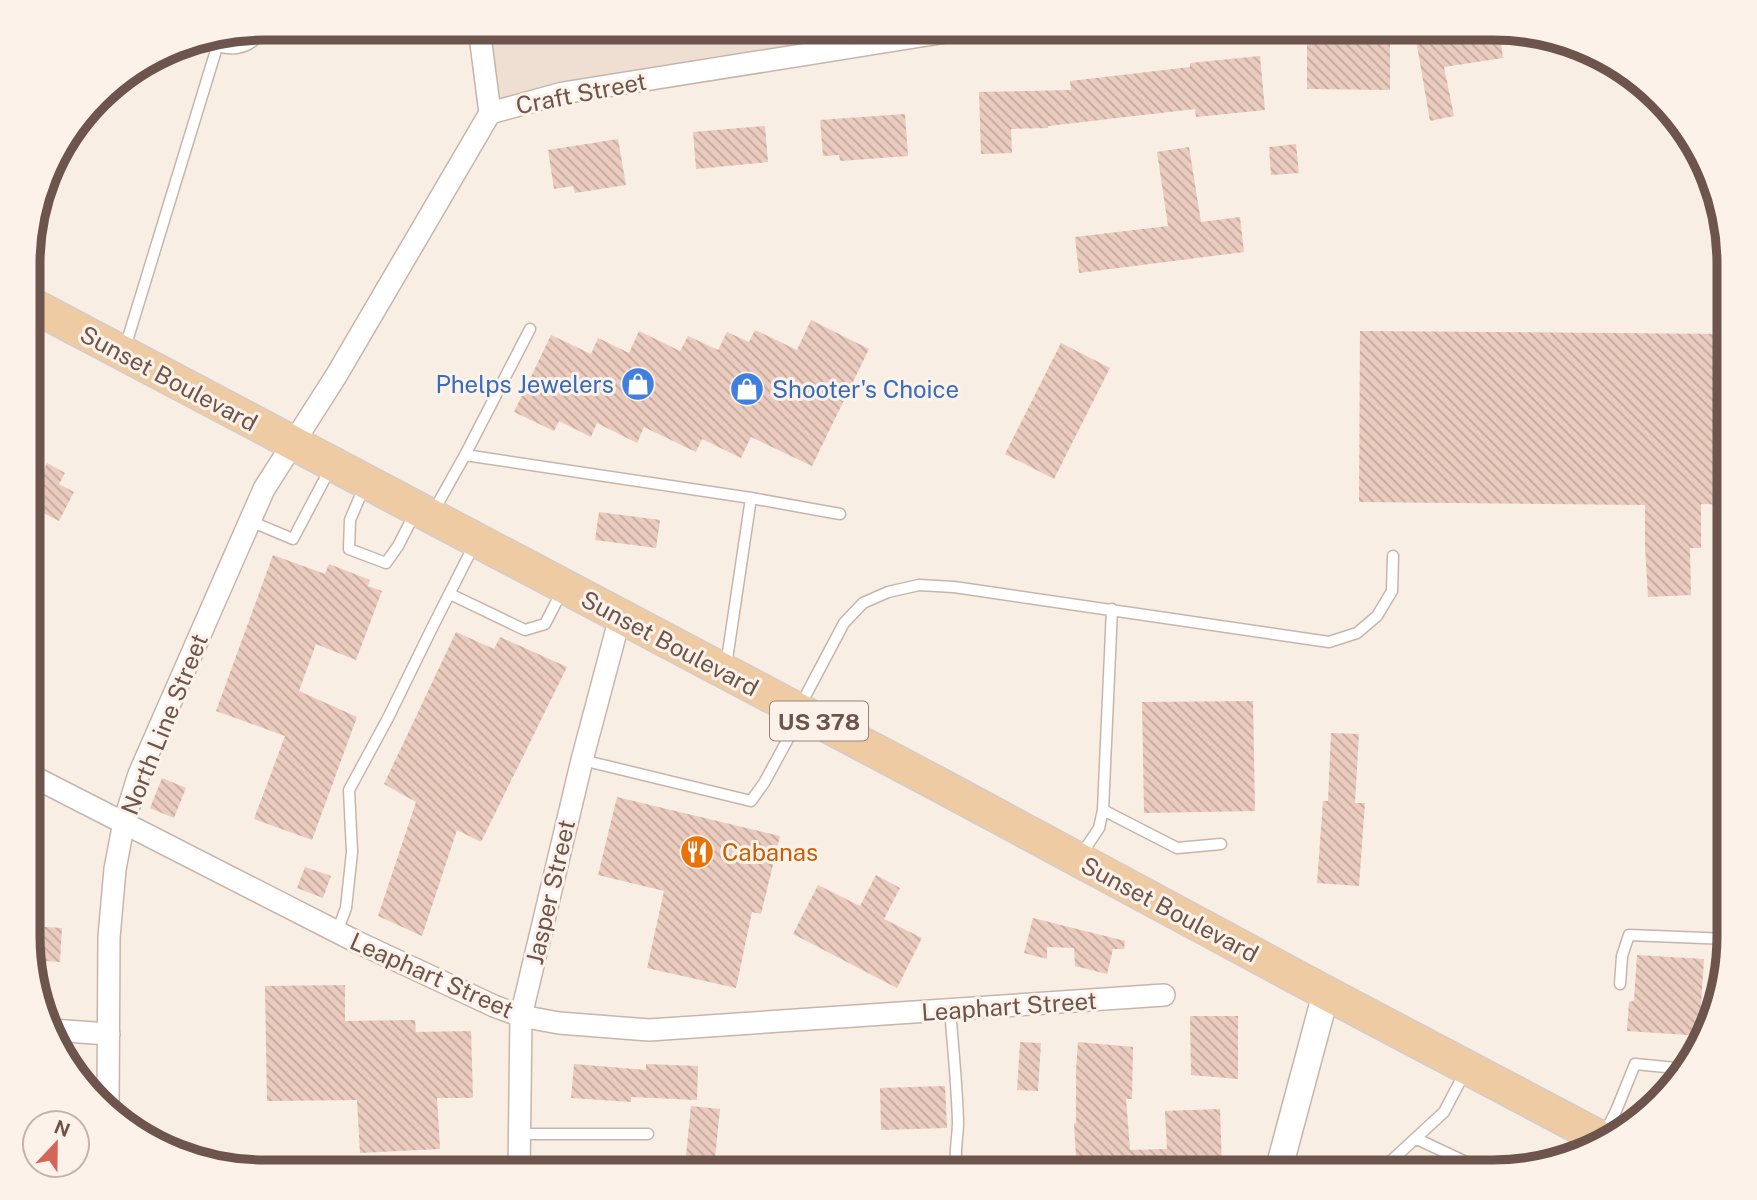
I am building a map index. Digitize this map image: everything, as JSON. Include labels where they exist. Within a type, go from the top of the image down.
[{"type":"main road","name":"Sunset Boulevard","points":[[40,309],[1595,1135]]},
{"type":"street","points":[[481,40],[490,113]]},
{"type":"street","name":"Craft Street","points":[[293,444],[336,376],[490,113],[563,93],[893,41]]},
{"type":"street","name":"North Line Street","points":[[108,1096],[109,937],[115,869],[124,822],[139,774],[264,489],[293,444]]},
{"type":"street","name":"Jasper Street","points":[[519,1159],[520,1016],[620,617]]},
{"type":"street","name":"Leaphart Street","points":[[41,780],[337,932],[520,1016],[559,1023],[649,1030],[1164,995]]},
{"type":"street","points":[[1281,1160],[1326,993]]},
{"type":"street","points":[[61,1031],[108,1034]]},
{"type":"lane","points":[[123,354],[217,47],[240,48],[254,41]]},
{"type":"lane","points":[[366,483],[350,520],[349,548],[386,563],[465,455],[530,329]]},
{"type":"lane","points":[[465,455],[840,514]]},
{"type":"lane","points":[[250,522],[293,539],[333,465]]},
{"type":"lane","points":[[725,672],[751,498]]},
{"type":"lane","points":[[337,932],[346,908],[352,852],[349,790],[477,541]]},
{"type":"lane","points":[[582,760],[751,801],[764,783],[844,623],[863,603],[888,592],[919,585],[954,587],[1329,642],[1357,633],[1377,616],[1392,591],[1393,556]]},
{"type":"lane","points":[[450,594],[525,630],[545,624],[564,587]]},
{"type":"lane","points":[[1078,860],[1099,828],[1103,810],[1112,609]]},
{"type":"lane","points":[[1103,810],[1177,848],[1221,844]]},
{"type":"lane","points":[[1620,984],[1622,956],[1629,935],[1716,939]]},
{"type":"lane","points":[[950,1010],[957,1090],[957,1160]]},
{"type":"lane","points":[[1610,1126],[1635,1064],[1673,1068]]},
{"type":"lane","points":[[1393,1160],[1444,1112],[1467,1068]]},
{"type":"lane","points":[[519,1134],[648,1134]]},
{"type":"lane","points":[[1417,1139],[1461,1160]]},
{"type":"shaded area","points":[[481,40],[900,41],[490,113]]},
{"type":"building","points":[[1307,41],[1390,41],[1390,90],[1307,89]]},
{"type":"building","points":[[1416,41],[1501,41],[1503,58],[1444,67],[1454,116],[1430,121]]},
{"type":"building","points":[[1260,56],[1265,110],[1196,117],[1195,109],[1048,128],[1011,129],[1012,153],[981,154],[979,92],[1071,90],[1070,81],[1190,67],[1190,63]]},
{"type":"building","points":[[905,114],[908,156],[840,161],[839,155],[823,156],[820,120]]},
{"type":"building","points":[[765,126],[768,162],[696,169],[693,132]]},
{"type":"building","points":[[618,139],[626,185],[575,193],[573,186],[554,189],[548,150]]},
{"type":"building","points":[[1296,144],[1299,173],[1271,175],[1269,147]]},
{"type":"building","points":[[1189,147],[1201,222],[1240,217],[1244,252],[1079,273],[1075,237],[1168,226],[1157,152]]},
{"type":"building","points":[[811,320],[869,349],[812,466],[751,437],[741,458],[702,439],[696,452],[644,427],[637,443],[597,423],[591,437],[559,421],[554,431],[514,412],[551,335],[591,354],[598,338],[629,353],[639,331],[680,351],[688,336],[718,350],[727,332],[749,342],[755,330],[797,350]]},
{"type":"building","points":[[1360,331],[1716,334],[1716,505],[1701,504],[1701,548],[1690,548],[1691,595],[1648,597],[1645,505],[1359,502]]},
{"type":"building","points":[[1061,343],[1110,368],[1054,479],[1005,454]]},
{"type":"building","points":[[47,463],[65,473],[59,484],[74,492],[59,521],[40,511],[42,474]]},
{"type":"building","points":[[599,512],[660,520],[656,548],[595,540]]},
{"type":"building","points":[[273,555],[325,574],[329,564],[370,580],[368,586],[382,591],[356,660],[316,644],[299,691],[357,717],[312,840],[254,819],[285,736],[216,711]]},
{"type":"building","points":[[456,632],[494,649],[500,637],[567,667],[481,842],[457,830],[422,936],[378,916],[416,802],[384,784]]},
{"type":"building","points":[[1253,701],[1255,811],[1144,813],[1142,702]]},
{"type":"building","points":[[1331,733],[1359,734],[1355,803],[1365,803],[1359,886],[1317,883],[1323,801],[1328,801]]},
{"type":"building","points":[[162,778],[186,788],[174,818],[150,808]]},
{"type":"building","points":[[617,797],[780,836],[761,914],[752,912],[736,988],[647,968],[664,891],[598,875]]},
{"type":"building","points":[[305,867],[331,876],[323,898],[297,888]]},
{"type":"building","points":[[876,875],[900,888],[884,919],[922,938],[897,988],[793,934],[818,885],[860,906]]},
{"type":"building","points":[[1033,918],[1125,941],[1124,949],[1113,949],[1107,974],[1075,966],[1074,948],[1047,947],[1047,959],[1024,953]]},
{"type":"building","points":[[41,927],[62,928],[60,962],[42,961]]},
{"type":"building","points":[[1637,955],[1704,959],[1701,1005],[1706,1005],[1694,1035],[1627,1031],[1629,1002],[1634,1001]]},
{"type":"building","points":[[345,985],[345,1021],[415,1020],[416,1032],[471,1031],[473,1098],[437,1098],[440,1149],[360,1153],[357,1100],[267,1101],[265,986]]},
{"type":"building","points":[[1190,1016],[1238,1016],[1238,1079],[1191,1075]]},
{"type":"building","points":[[1020,1042],[1041,1043],[1038,1091],[1017,1090]]},
{"type":"building","points":[[1078,1042],[1133,1047],[1132,1099],[1126,1099],[1130,1150],[1167,1149],[1165,1111],[1220,1109],[1222,1160],[1076,1160],[1074,1124]]},
{"type":"building","points":[[574,1064],[646,1070],[646,1064],[698,1066],[697,1100],[631,1097],[631,1102],[571,1098]]},
{"type":"building","points":[[945,1086],[947,1128],[881,1130],[880,1088]]},
{"type":"building","points":[[691,1106],[720,1109],[715,1159],[686,1159]]},
{"type":"place","name":"Phelps Jewelers","points":[[638,384]]},
{"type":"place","name":"Shooter's Choice","points":[[747,389]]},
{"type":"place","name":"Cabanas","points":[[697,852]]}]
